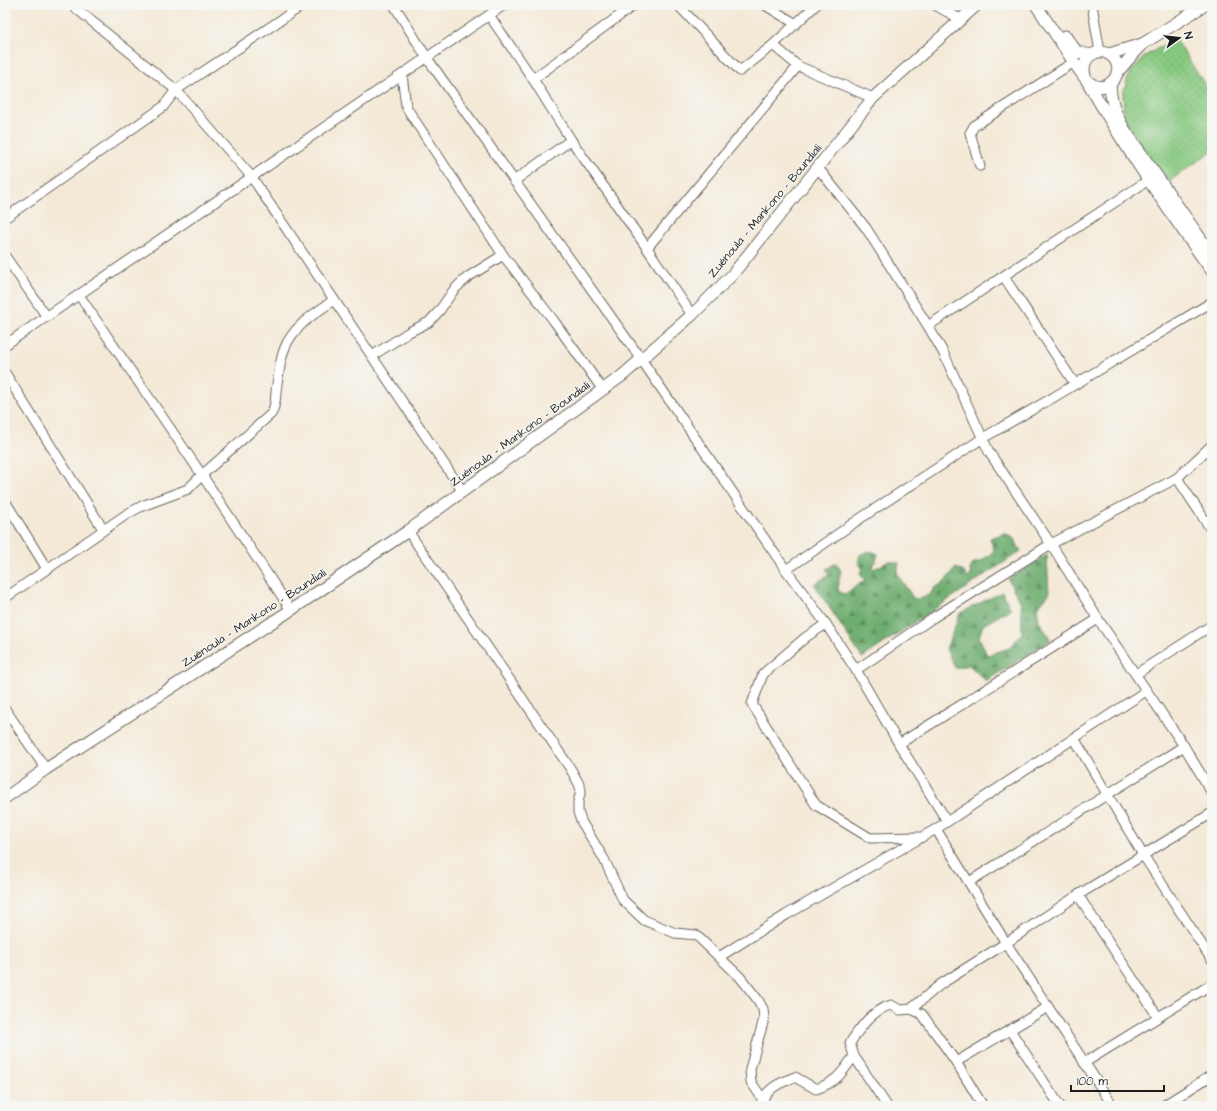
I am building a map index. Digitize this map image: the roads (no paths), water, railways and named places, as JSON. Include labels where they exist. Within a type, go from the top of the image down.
[{"type":"main road","name":"Zuénoula - Mankono - Boundiali","points":[[5,798],[46,769],[291,610],[408,531],[603,390],[641,359],[692,315],[732,275],[873,98],[977,5]]},
{"type":"main road","points":[[1036,5],[1086,78],[1110,120],[1152,178],[1212,255]]},
{"type":"main road","points":[[1044,5],[1077,52],[1100,54],[1116,62],[1117,73]]},
{"type":"main road","points":[[1144,43],[1100,54],[1084,63],[1084,74],[1086,78],[1094,86],[1100,87],[1110,84],[1116,77],[1117,73],[1144,43],[1205,5]]},
{"type":"main road","points":[[1110,84],[1111,98],[1116,115],[1183,231],[1212,271]]},
{"type":"street","points":[[72,5],[176,90],[251,176],[463,492]]},
{"type":"street","points":[[5,218],[162,107],[176,90],[303,5]]},
{"type":"street","points":[[394,5],[427,58],[641,359],[786,570],[826,624],[856,670],[899,744],[947,821]]},
{"type":"street","points":[[5,345],[504,5]]},
{"type":"street","points":[[533,79],[634,5]]},
{"type":"street","points":[[678,5],[740,71],[774,46],[816,5]]},
{"type":"street","points":[[765,5],[796,24]]},
{"type":"street","points":[[935,5],[960,19]]},
{"type":"street","points":[[1092,5],[1100,54]]},
{"type":"street","points":[[489,15],[533,79],[571,140],[692,315]]},
{"type":"street","points":[[774,46],[798,66],[873,98]]},
{"type":"street","points":[[980,166],[970,133],[974,126],[1074,62]]},
{"type":"street","points":[[647,248],[798,66]]},
{"type":"street","points":[[402,75],[406,106],[410,114],[503,255],[554,321],[603,390]]},
{"type":"street","points":[[514,181],[571,140]]},
{"type":"street","points":[[818,168],[866,228],[928,326],[943,352],[989,452],[1051,544],[1098,619],[1184,746],[1212,793]]},
{"type":"street","points":[[928,326],[1152,178]]},
{"type":"street","points":[[372,356],[409,332],[429,322],[440,310],[453,291],[468,277],[503,255]]},
{"type":"street","points":[[5,256],[47,316]]},
{"type":"street","points":[[1004,277],[1075,384]]},
{"type":"street","points":[[79,295],[202,475],[291,610]]},
{"type":"street","points":[[5,598],[126,514],[142,506],[188,489],[271,414],[275,407],[275,396],[284,349],[294,333],[311,315],[334,300]]},
{"type":"street","points":[[786,570],[861,518],[983,438],[1212,302]]},
{"type":"street","points":[[5,373],[103,529]]},
{"type":"street","points":[[856,670],[934,617],[1051,544],[1177,478],[1212,445]]},
{"type":"street","points":[[1177,478],[1212,531]]},
{"type":"street","points":[[5,501],[47,569]]},
{"type":"street","points":[[408,531],[570,768],[579,784],[580,790],[578,812],[581,821],[604,859],[623,900],[644,920],[675,933],[696,935],[740,978],[758,1000],[763,1009],[764,1020],[750,1069],[751,1082],[761,1102],[770,1089],[795,1077],[816,1089],[828,1085],[841,1074],[854,1056]]},
{"type":"street","points":[[899,744],[1098,619]]},
{"type":"street","points":[[826,624],[806,637],[762,674],[752,704],[816,805],[870,838],[920,836]]},
{"type":"street","points":[[1136,674],[1212,625]]},
{"type":"street","points":[[719,957],[786,915],[920,836],[936,829],[1146,691]]},
{"type":"street","points":[[5,709],[46,769]]},
{"type":"street","points":[[1074,738],[1143,855],[1212,960]]},
{"type":"street","points":[[969,882],[1184,746]]},
{"type":"street","points":[[911,1009],[941,984],[1078,895],[1212,813]]},
{"type":"street","points":[[936,829],[1006,943],[1113,1106]]},
{"type":"street","points":[[1078,895],[1158,1017]]},
{"type":"street","points":[[1084,1063],[1212,984]]},
{"type":"street","points":[[887,1106],[854,1056],[850,1043],[862,1025],[884,1007],[891,1005],[900,1010],[911,1009],[922,1014],[956,1062],[983,1106]]},
{"type":"street","points":[[956,1062],[1048,1007]]},
{"type":"street","points":[[1010,1030],[1060,1106]]},
{"type":"street","points":[[1163,1106],[1212,1075]]}]
